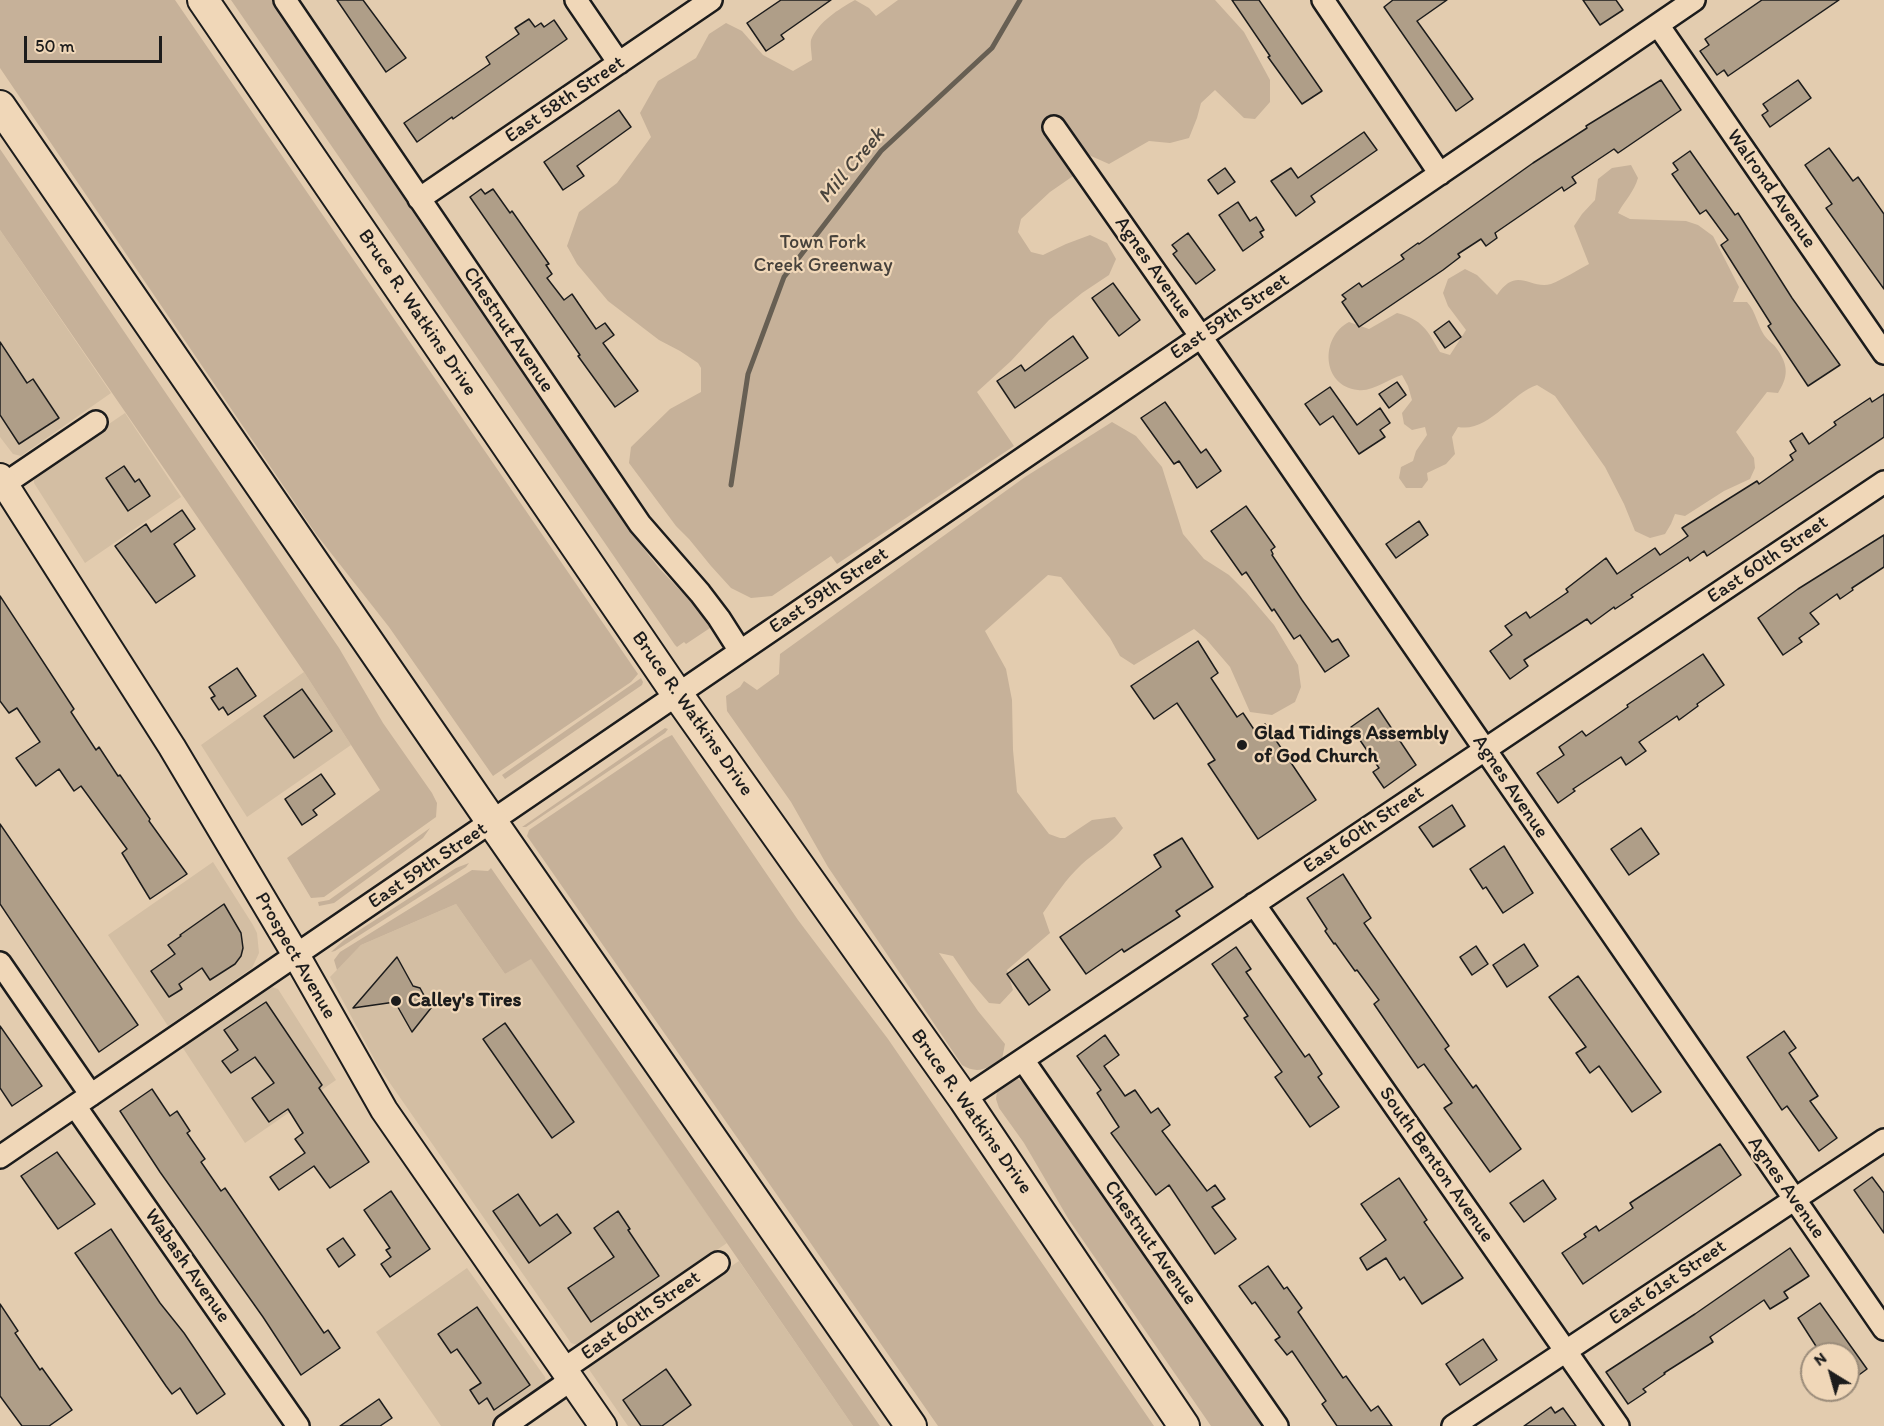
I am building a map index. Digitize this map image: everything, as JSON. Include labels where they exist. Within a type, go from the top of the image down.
[{"type":"highway","name":"Bruce R. Watkins Drive","points":[[203,0],[677,694],[964,1099],[1185,1426]]},
{"type":"highway","points":[[0,106],[911,1426]]},
{"type":"main road","name":"Prospect Avenue","points":[[2,483],[172,747],[384,1110],[603,1426]]},
{"type":"street","name":"Chestnut Avenue","points":[[285,0],[640,524],[700,593],[740,651]]},
{"type":"street","points":[[576,0],[619,63]]},
{"type":"street","name":"East 58th Street","points":[[419,199],[711,0]]},
{"type":"street","points":[[1323,0],[1440,174]]},
{"type":"street","name":"East 59th Street","points":[[0,1157],[1658,25],[1683,3]]},
{"type":"street","name":"Walrond Avenue","points":[[1658,25],[1884,353]]},
{"type":"street","name":"Agnes Avenue","points":[[1054,128],[1201,337],[1884,1329]]},
{"type":"street","points":[[2,483],[96,422]]},
{"type":"street","name":"East 60th Street","points":[[964,1099],[1884,482]]},
{"type":"street","name":"South Benton Avenue","points":[[1254,903],[1618,1426]]},
{"type":"street","name":"Wabash Avenue","points":[[0,963],[83,1101],[298,1426]]},
{"type":"street","name":"Chestnut Avenue","points":[[1023,1060],[1277,1426]]},
{"type":"street","name":"East 61st Street","points":[[1453,1426],[1884,1140]]},
{"type":"street","name":"East 60th Street","points":[[505,1426],[568,1374],[718,1263]]},
{"type":"shaded area","points":[[0,230],[111,393],[21,456],[13,454],[0,437]]},
{"type":"shaded area","points":[[125,413],[181,497],[85,563],[34,483],[34,478],[40,471]]},
{"type":"shaded area","points":[[304,672],[351,745],[247,817],[201,745]]},
{"type":"shaded area","points":[[213,862],[253,925],[257,933],[259,953],[252,968],[168,1026],[108,935]]},
{"type":"shaded area","points":[[456,904],[505,974],[531,958],[727,1243],[577,1345],[571,1343],[378,1066],[330,977],[361,945]]},
{"type":"shaded area","points":[[269,986],[278,989],[336,1080],[245,1143],[181,1045]]},
{"type":"shaded area","points":[[739,1261],[853,1426],[628,1426],[588,1368],[590,1361]]},
{"type":"shaded area","points":[[467,1268],[545,1377],[547,1387],[490,1426],[441,1426],[376,1332]]},
{"type":"green space","points":[[0,0],[175,0],[638,674],[631,682],[493,776],[389,627],[316,534],[0,68]]},
{"type":"green space","points":[[231,0],[272,0],[637,540],[659,568],[696,607],[710,628],[686,644],[684,642],[677,647],[675,645]]},
{"type":"green space","name":"Town Fork Creek Greenway","points":[[855,0],[869,8],[876,16],[898,0],[1215,0],[1244,32],[1270,80],[1270,102],[1255,119],[1244,118],[1215,90],[1201,103],[1189,138],[1170,143],[1149,141],[1109,164],[1091,156],[1069,162],[1076,174],[1050,192],[1021,219],[1018,232],[1031,252],[1043,255],[1090,235],[1107,243],[1116,259],[1109,275],[1082,293],[1049,320],[1011,361],[977,392],[1014,446],[837,564],[831,556],[772,596],[751,598],[731,588],[711,566],[676,526],[629,463],[631,447],[670,409],[701,392],[701,368],[698,363],[659,340],[608,301],[577,264],[567,246],[579,212],[617,183],[651,137],[640,113],[658,81],[696,58],[709,34],[726,23],[742,31],[763,55],[793,71],[812,60],[811,40],[819,27],[836,12]]},
{"type":"green space","points":[[0,149],[339,648],[383,723],[437,803],[436,817],[324,897],[311,898],[287,858],[380,790],[304,672],[0,230]]},
{"type":"green space","points":[[1631,165],[1638,178],[1618,213],[1630,219],[1686,221],[1698,225],[1713,236],[1739,287],[1733,302],[1747,302],[1764,335],[1776,347],[1784,361],[1785,377],[1778,393],[1767,392],[1736,432],[1754,458],[1755,468],[1750,479],[1724,491],[1685,516],[1675,514],[1665,534],[1650,538],[1635,531],[1605,467],[1555,396],[1537,385],[1527,389],[1480,424],[1458,427],[1452,437],[1455,454],[1446,464],[1427,473],[1428,480],[1422,488],[1406,488],[1399,478],[1401,467],[1413,461],[1416,451],[1427,435],[1425,427],[1412,430],[1404,424],[1402,413],[1412,400],[1408,386],[1402,375],[1369,389],[1358,390],[1346,387],[1331,371],[1329,349],[1333,338],[1349,322],[1369,329],[1397,313],[1419,323],[1428,332],[1440,352],[1450,355],[1466,330],[1448,306],[1443,293],[1448,279],[1465,269],[1477,275],[1497,295],[1511,281],[1524,280],[1543,285],[1551,284],[1589,264],[1574,226],[1595,200],[1598,179],[1612,168]]},
{"type":"green space","points":[[1112,422],[1136,436],[1162,467],[1183,534],[1204,559],[1229,575],[1246,592],[1274,625],[1298,665],[1301,687],[1295,702],[1272,715],[1250,712],[1230,667],[1206,639],[1194,629],[1134,665],[1120,656],[1110,638],[1061,577],[1048,575],[985,631],[1006,669],[1012,700],[1017,792],[1049,834],[1060,838],[1065,838],[1092,820],[1115,817],[1123,828],[1076,870],[1043,913],[1050,933],[1007,970],[1013,990],[1000,1004],[989,1003],[953,956],[939,953],[978,1011],[1005,1044],[1002,1059],[987,1067],[973,1070],[962,1065],[828,867],[791,802],[727,711],[726,696],[740,687],[744,681],[757,690],[779,674],[780,654],[1025,477]]},
{"type":"green space","points":[[641,678],[642,685],[505,779],[502,775]]},
{"type":"green space","points":[[665,728],[668,729],[665,733],[526,827],[522,827]]},
{"type":"green space","points":[[672,735],[798,920],[888,1039],[1154,1426],[938,1426],[527,836],[529,830]]},
{"type":"green space","points":[[430,828],[423,838],[334,903],[319,906],[318,902],[329,900]]},
{"type":"green space","points":[[469,863],[331,952],[344,940],[456,868]]},
{"type":"green space","points":[[491,868],[880,1426],[853,1426],[531,959],[505,974],[456,904],[361,945],[337,970],[334,960],[340,952],[472,870],[488,871]]},
{"type":"green space","points":[[1018,1079],[1027,1085],[1264,1426],[1211,1426],[1069,1220],[1024,1143],[999,1108],[996,1099],[997,1091]]},
{"type":"building","points":[[337,0],[363,0],[406,58],[386,72]]},
{"type":"building","points":[[781,0],[831,0],[781,35],[784,39],[766,51],[747,23]]},
{"type":"building","points":[[1232,0],[1259,0],[1322,91],[1302,104],[1268,57],[1270,56]]},
{"type":"building","points":[[1393,0],[1447,0],[1417,21],[1473,99],[1456,111],[1384,7]]},
{"type":"building","points":[[1583,0],[1616,0],[1623,10],[1600,25]]},
{"type":"building","points":[[1762,0],[1839,0],[1728,76],[1724,70],[1717,75],[1700,51],[1709,45],[1705,39]]},
{"type":"building","points":[[529,19],[535,27],[541,23],[544,27],[554,20],[567,39],[417,142],[404,123],[490,64],[486,57],[519,34],[515,28]]},
{"type":"building","points":[[1661,80],[1681,110],[1618,153],[1614,149],[1572,177],[1576,183],[1564,191],[1562,187],[1495,233],[1497,238],[1486,246],[1481,239],[1458,254],[1460,257],[1443,270],[1359,327],[1342,302],[1346,299],[1342,295],[1359,283],[1362,287],[1404,259],[1401,255],[1418,243],[1587,128],[1586,126]]},
{"type":"building","points":[[1798,80],[1811,98],[1770,127],[1762,115],[1768,111],[1763,104]]},
{"type":"building","points":[[619,110],[631,127],[577,166],[584,176],[563,190],[544,162]]},
{"type":"building","points":[[1364,132],[1377,150],[1311,196],[1315,202],[1296,216],[1271,181],[1291,168],[1298,178]]},
{"type":"building","points":[[1829,148],[1853,181],[1858,177],[1884,214],[1884,289],[1826,208],[1832,204],[1805,165]]},
{"type":"building","points":[[1690,151],[1735,215],[1738,213],[1792,298],[1840,365],[1808,386],[1768,326],[1771,324],[1721,245],[1728,240],[1706,210],[1700,214],[1672,174],[1678,170],[1673,163]]},
{"type":"building","points":[[1225,168],[1235,182],[1218,194],[1208,180]]},
{"type":"building","points":[[481,189],[485,194],[493,189],[510,213],[512,211],[549,264],[546,265],[552,274],[547,278],[564,300],[572,294],[596,329],[605,323],[614,335],[603,343],[638,391],[615,407],[470,197]]},
{"type":"building","points":[[1238,202],[1250,221],[1256,217],[1264,230],[1260,232],[1263,237],[1243,251],[1219,215]]},
{"type":"building","points":[[1188,233],[1215,270],[1196,284],[1173,254],[1177,251],[1172,245]]},
{"type":"building","points":[[1113,283],[1140,320],[1119,336],[1092,298]]},
{"type":"building","points":[[1449,321],[1461,337],[1445,348],[1434,332]]},
{"type":"building","points":[[1073,336],[1088,358],[1015,408],[997,381],[1021,365],[1025,371]]},
{"type":"building","points":[[0,342],[27,383],[33,379],[59,418],[19,444],[0,415]]},
{"type":"building","points":[[1397,382],[1406,395],[1389,408],[1379,394]]},
{"type":"building","points":[[1330,387],[1357,425],[1380,408],[1390,423],[1380,430],[1385,437],[1359,454],[1333,416],[1320,425],[1305,404]]},
{"type":"building","points":[[1884,394],[1884,437],[1707,556],[1704,551],[1690,561],[1688,557],[1591,624],[1587,619],[1524,660],[1528,666],[1510,679],[1490,651],[1512,635],[1505,626],[1526,612],[1530,618],[1568,592],[1566,589],[1606,558],[1617,574],[1655,548],[1660,555],[1688,536],[1682,528],[1757,481],[1759,484],[1793,460],[1790,455],[1796,451],[1790,441],[1802,433],[1809,444],[1836,425],[1834,422],[1870,398],[1872,402]]},
{"type":"building","points":[[1165,402],[1201,453],[1206,449],[1221,471],[1197,488],[1179,461],[1174,464],[1141,418]]},
{"type":"building","points":[[124,466],[135,482],[139,479],[150,496],[128,511],[106,478]]},
{"type":"building","points":[[1246,506],[1275,547],[1271,550],[1272,555],[1302,600],[1332,642],[1338,639],[1349,656],[1325,672],[1300,635],[1294,639],[1246,572],[1242,575],[1211,531]]},
{"type":"building","points":[[182,510],[195,529],[174,544],[195,576],[156,603],[115,546],[146,524],[151,532]]},
{"type":"building","points":[[1419,521],[1428,535],[1396,558],[1386,544]]},
{"type":"building","points":[[1884,535],[1884,567],[1852,588],[1853,590],[1840,599],[1837,594],[1810,613],[1819,624],[1799,638],[1802,642],[1783,655],[1758,618],[1798,589]]},
{"type":"building","points":[[0,596],[74,709],[71,712],[96,750],[99,747],[118,776],[120,775],[187,874],[150,899],[122,853],[127,849],[81,786],[74,791],[59,769],[36,786],[16,758],[40,742],[17,708],[9,713],[0,701]]},
{"type":"building","name":"Glad Tidings Assembly of God Church","points":[[1198,641],[1218,673],[1211,678],[1237,717],[1243,713],[1255,731],[1265,724],[1316,800],[1258,839],[1208,764],[1215,760],[1177,703],[1154,719],[1131,686]]},
{"type":"building","points":[[1703,654],[1724,685],[1679,720],[1677,716],[1639,742],[1646,751],[1626,765],[1621,757],[1573,789],[1575,791],[1558,803],[1537,773],[1564,755],[1559,747],[1582,731],[1586,736],[1628,707],[1627,705]]},
{"type":"building","points":[[237,668],[256,696],[228,715],[223,707],[219,710],[211,698],[215,696],[209,687]]},
{"type":"building","points":[[302,689],[332,731],[294,758],[264,716]]},
{"type":"building","points":[[1378,708],[1416,765],[1384,788],[1373,772],[1379,768],[1351,727]]},
{"type":"building","points":[[321,774],[335,794],[313,810],[317,815],[302,825],[285,799]]},
{"type":"building","points":[[1452,805],[1465,826],[1433,847],[1419,827]]},
{"type":"building","points":[[0,824],[138,1025],[99,1052],[0,904]]},
{"type":"building","points":[[1641,828],[1659,854],[1629,875],[1611,849]]},
{"type":"building","points":[[1182,838],[1213,887],[1176,911],[1180,916],[1124,952],[1122,949],[1086,974],[1060,937],[1161,867],[1154,855]]},
{"type":"building","points":[[1504,846],[1533,893],[1503,913],[1486,887],[1483,889],[1470,869]]},
{"type":"building","points":[[1343,874],[1371,918],[1364,923],[1449,1046],[1445,1049],[1473,1088],[1476,1085],[1521,1149],[1490,1172],[1444,1108],[1452,1103],[1424,1064],[1418,1068],[1374,1004],[1379,1000],[1334,944],[1307,898]]},
{"type":"building","points":[[224,904],[241,933],[243,948],[241,956],[235,964],[210,980],[202,968],[179,984],[182,989],[169,997],[151,971],[175,954],[168,945]]},
{"type":"building","points":[[1524,944],[1538,966],[1507,987],[1493,965]]},
{"type":"building","points":[[1476,946],[1488,964],[1472,975],[1460,957]]},
{"type":"building","points":[[1236,947],[1251,969],[1246,972],[1305,1057],[1309,1054],[1322,1074],[1318,1077],[1339,1107],[1310,1127],[1275,1077],[1282,1072],[1244,1018],[1248,1016],[1212,964]]},
{"type":"building","points":[[397,957],[413,986],[420,988],[431,1008],[412,1032],[395,1002],[353,1008]]},
{"type":"building","points":[[1028,959],[1050,990],[1029,1005],[1007,974]]},
{"type":"building","points":[[1578,976],[1661,1092],[1632,1112],[1599,1066],[1590,1073],[1576,1053],[1586,1047],[1549,997]]},
{"type":"building","points":[[266,1002],[322,1085],[319,1088],[369,1162],[330,1188],[314,1166],[279,1190],[270,1177],[305,1153],[295,1139],[303,1133],[288,1109],[269,1122],[252,1098],[274,1083],[255,1057],[231,1073],[222,1061],[238,1050],[224,1030]]},
{"type":"building","points":[[505,1023],[574,1122],[552,1138],[483,1039]]},
{"type":"building","points":[[0,1026],[42,1086],[12,1106],[0,1088]]},
{"type":"building","points":[[1784,1031],[1796,1048],[1789,1053],[1818,1096],[1810,1101],[1837,1138],[1819,1151],[1787,1106],[1782,1110],[1747,1057]]},
{"type":"building","points":[[1105,1035],[1119,1055],[1104,1066],[1125,1096],[1135,1090],[1151,1113],[1158,1108],[1170,1125],[1162,1131],[1207,1191],[1215,1185],[1225,1199],[1212,1207],[1236,1239],[1215,1254],[1169,1185],[1156,1195],[1111,1133],[1119,1127],[1097,1093],[1101,1090],[1077,1056]]},
{"type":"building","points":[[152,1089],[170,1116],[177,1111],[190,1131],[187,1133],[205,1159],[201,1162],[221,1191],[225,1188],[324,1333],[328,1330],[340,1348],[301,1375],[120,1111]]},
{"type":"building","points":[[1720,1144],[1741,1175],[1583,1284],[1562,1253],[1586,1237],[1584,1234],[1596,1226],[1599,1231],[1633,1208],[1630,1203]]},
{"type":"building","points":[[57,1152],[95,1204],[58,1229],[21,1176]]},
{"type":"building","points":[[1872,1177],[1884,1193],[1884,1233],[1854,1190]]},
{"type":"building","points":[[1399,1178],[1427,1220],[1424,1222],[1463,1278],[1422,1304],[1404,1277],[1400,1280],[1386,1258],[1367,1270],[1360,1258],[1386,1240],[1361,1204]]},
{"type":"building","points":[[1543,1180],[1556,1199],[1524,1222],[1510,1203]]},
{"type":"building","points":[[391,1191],[430,1249],[390,1277],[381,1264],[391,1257],[386,1250],[390,1248],[364,1210]]},
{"type":"building","points":[[518,1194],[540,1226],[557,1214],[571,1233],[529,1263],[493,1211]]},
{"type":"building","points":[[618,1211],[659,1276],[591,1322],[568,1288],[614,1257],[594,1228]]},
{"type":"building","points":[[111,1229],[225,1394],[197,1414],[180,1388],[172,1394],[75,1253]]},
{"type":"building","points":[[343,1238],[355,1255],[339,1267],[327,1249]]},
{"type":"building","points":[[1790,1248],[1809,1276],[1784,1292],[1788,1298],[1770,1309],[1764,1300],[1710,1337],[1713,1342],[1664,1373],[1643,1389],[1646,1392],[1628,1404],[1606,1372]]},
{"type":"building","points":[[1268,1266],[1284,1289],[1287,1287],[1302,1308],[1298,1312],[1343,1378],[1346,1376],[1371,1411],[1378,1406],[1392,1426],[1337,1426],[1322,1404],[1326,1401],[1292,1351],[1287,1355],[1275,1340],[1280,1337],[1255,1302],[1252,1304],[1239,1286]]},
{"type":"building","points":[[1820,1303],[1848,1342],[1813,1342],[1798,1318]]},
{"type":"building","points":[[0,1304],[18,1331],[15,1333],[40,1370],[42,1368],[72,1410],[49,1426],[22,1426],[0,1396]]},
{"type":"building","points":[[477,1307],[530,1385],[494,1410],[487,1398],[479,1404],[470,1390],[481,1383],[457,1349],[451,1353],[438,1334]]},
{"type":"building","points":[[1483,1339],[1497,1360],[1460,1385],[1446,1364]]},
{"type":"building","points":[[1860,1359],[1867,1369],[1860,1374]]},
{"type":"building","points":[[666,1369],[691,1405],[662,1426],[641,1426],[623,1400]]},
{"type":"building","points":[[379,1399],[392,1418],[380,1426],[340,1426]]},
{"type":"building","points":[[1551,1407],[1555,1413],[1563,1408],[1576,1426],[1524,1426]]},
{"type":"waterway","name":"Mill Creek","points":[[731,485],[748,374],[784,277],[881,151],[992,48],[1020,0]]},
{"type":"place","name":"Glad Tidings Assembly of God Church","points":[[1242,745]]},
{"type":"place","name":"Calley's Tires","points":[[396,1001]]}]
